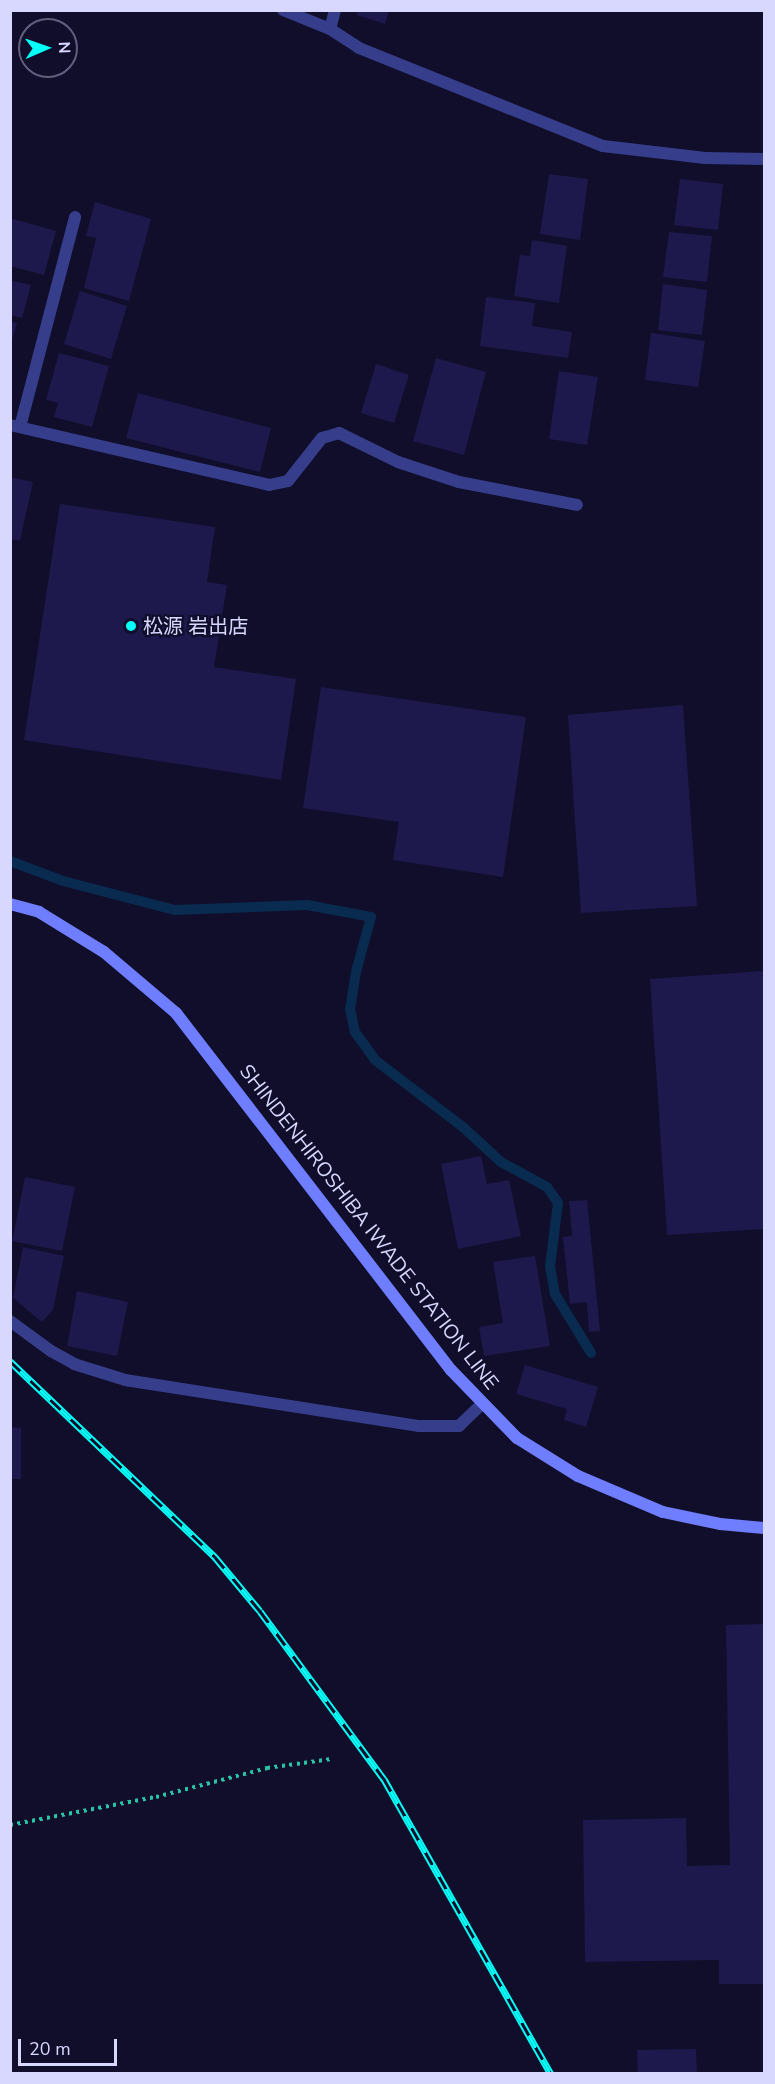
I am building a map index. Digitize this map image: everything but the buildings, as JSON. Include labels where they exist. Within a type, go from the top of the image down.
[{"type":"main road","name":"SHINDENHIROSHIBA IWADE STATION LINE","points":[[10,904],[39,912],[104,952],[176,1013],[444,1361],[482,1404],[518,1438],[578,1476],[663,1512],[720,1524],[765,1528]]},
{"type":"street","points":[[283,10],[330,29],[359,48],[603,146],[705,158],[765,159]]},
{"type":"street","points":[[330,29],[335,10]]},
{"type":"street","points":[[75,217],[15,426],[269,485],[288,481],[322,438],[339,433],[398,462],[459,482],[578,505]]},
{"type":"street","points":[[10,1322],[51,1352],[74,1364],[125,1380],[419,1426],[459,1426],[482,1404]]},
{"type":"path","points":[[10,1825],[156,1797],[267,1768],[331,1760]]},
{"type":"waterway","points":[[10,861],[63,881],[175,910],[307,905],[371,917],[356,972],[350,1009],[355,1032],[375,1060],[463,1127],[501,1162],[547,1187],[558,1203],[550,1266],[555,1294],[591,1353]]},
{"type":"railway","points":[[10,1361],[215,1557],[260,1611],[384,1779],[551,2074]]},
{"type":"place","name":"松源 岩出店","points":[[131,626]]}]
